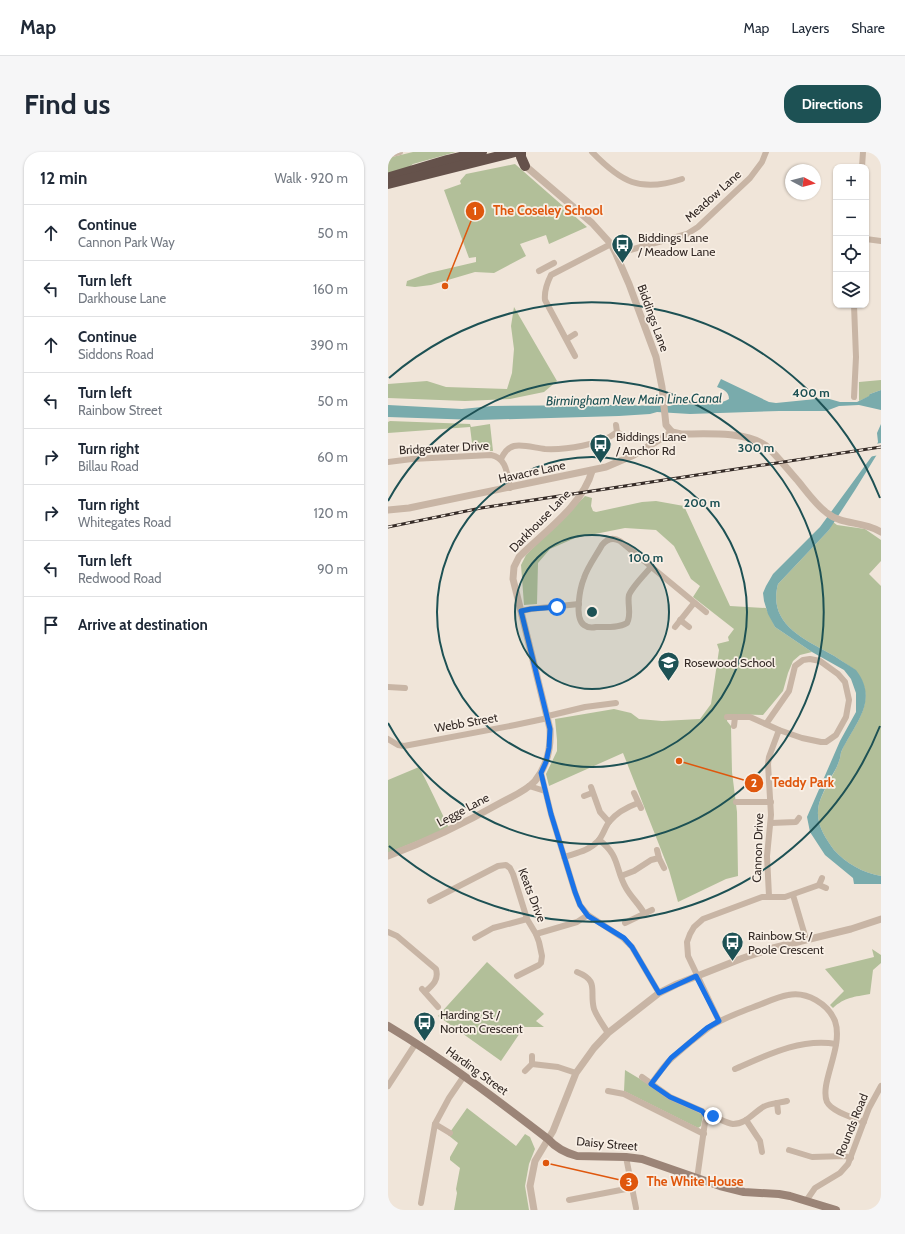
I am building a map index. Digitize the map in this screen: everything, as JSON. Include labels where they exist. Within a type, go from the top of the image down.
[{"type":"highway","points":[[388,178],[447,160],[482,152]]},
{"type":"highway","points":[[388,184],[516,152],[521,157],[525,166]]},
{"type":"main road","name":"Harding Street","points":[[388,1026],[464,1076],[548,1139]]},
{"type":"main road","name":"Daisy Street","points":[[548,1139],[560,1149],[577,1156],[626,1157],[647,1160],[697,1179],[744,1192],[779,1194],[830,1209]]},
{"type":"street","points":[[388,155],[400,152]]},
{"type":"street","points":[[592,152],[616,174],[625,180],[637,184],[659,186],[682,179]]},
{"type":"street","name":"Meadow Lane","points":[[616,254],[687,234],[698,227],[750,178],[762,162],[766,152]]},
{"type":"street","points":[[862,164],[863,152]]},
{"type":"street","name":"Biddings Lane","points":[[525,166],[592,223],[611,244],[651,343],[658,368],[666,425],[672,432]]},
{"type":"street","points":[[869,239],[881,241]]},
{"type":"street","points":[[575,356],[545,300],[545,291],[551,275],[611,244]]},
{"type":"street","points":[[540,271],[554,263]]},
{"type":"street","points":[[547,266],[551,275]]},
{"type":"street","points":[[854,308],[856,357],[854,397]]},
{"type":"street","points":[[567,339],[575,334]]},
{"type":"street","name":"Bridgewater Drive","points":[[501,459],[505,451],[513,446],[546,449],[563,448],[604,439],[619,431]]},
{"type":"street","points":[[672,432],[681,434],[738,436],[750,438],[763,444],[774,454],[826,513],[840,521],[861,523],[881,532]]},
{"type":"street","name":"Havacre Lane","points":[[388,510],[409,508],[592,471],[613,465],[634,455],[672,432]]},
{"type":"street","name":"Bridgewater Drive","points":[[388,462],[412,459],[487,455],[495,456],[501,459],[505,465],[510,488]]},
{"type":"street","name":"Darkhouse Lane","points":[[541,773],[546,762],[549,748],[550,729],[513,579],[513,572],[515,562],[569,509],[586,488],[592,471]]},
{"type":"street","points":[[651,567],[630,591],[630,615],[626,623],[623,625],[594,628],[587,626],[580,620],[579,604],[582,585],[588,569],[602,545],[608,540],[614,539],[620,541],[706,612]]},
{"type":"street","points":[[675,627],[694,603]]},
{"type":"street","points":[[521,611],[579,604]]},
{"type":"street","points":[[680,620],[688,627]]},
{"type":"street","points":[[726,717],[750,717],[779,730],[802,738],[826,742],[840,729],[846,717],[849,707],[847,687],[841,677],[820,661],[810,659],[804,660],[796,666],[789,691],[766,724]]},
{"type":"street","points":[[388,687],[405,688]]},
{"type":"street","name":"Webb Street","points":[[388,739],[398,745],[404,746],[515,726],[585,707],[616,703]]},
{"type":"street","points":[[734,726],[735,717]]},
{"type":"street","name":"Cannon Drive","points":[[769,896],[767,856],[771,823],[768,764],[769,757],[779,730]]},
{"type":"street","points":[[541,773],[564,857],[580,905],[588,916],[624,938],[632,947],[659,993]]},
{"type":"street","name":"Legge Lane","points":[[388,856],[441,834],[479,815],[529,786],[541,773]]},
{"type":"street","points":[[529,786],[545,791]]},
{"type":"street","points":[[584,796],[592,790],[600,812],[609,822]]},
{"type":"street","points":[[564,857],[583,852],[592,846],[599,840],[609,822],[628,806],[640,806],[634,793]]},
{"type":"street","points":[[740,804],[770,802]]},
{"type":"street","points":[[771,823],[799,821]]},
{"type":"street","points":[[599,840],[607,846],[612,853],[625,887],[644,913]]},
{"type":"street","points":[[657,850],[664,868]]},
{"type":"street","points":[[621,876],[634,871],[651,860],[659,858]]},
{"type":"street","name":"Keats Drive","points":[[432,898],[498,866],[506,865],[510,868],[513,874],[527,919],[536,934],[577,922],[588,916]]},
{"type":"street","points":[[819,885],[822,878]]},
{"type":"street","points":[[719,1021],[696,976],[688,956],[687,947],[690,934],[697,924],[703,919],[762,897],[785,897],[819,885],[826,888]]},
{"type":"street","points":[[793,895],[806,939]]},
{"type":"street","points":[[625,922],[652,910]]},
{"type":"street","points":[[477,934],[527,919]]},
{"type":"street","points":[[534,1210],[530,1193],[535,1160],[548,1139],[561,1112],[576,1073],[594,1048],[608,1033],[659,993],[696,976],[742,958],[806,939],[851,929],[881,919]]},
{"type":"street","points":[[388,932],[397,936],[436,969],[438,975],[436,980],[423,990],[438,1007]]},
{"type":"street","points":[[519,973],[541,963],[541,951],[536,934]]},
{"type":"street","points":[[577,972],[588,973],[592,984],[593,1004],[595,1010],[608,1033]]},
{"type":"street","points":[[651,1084],[671,1058],[707,1028],[719,1021],[786,995],[798,994],[819,1002],[830,1012],[837,1030],[836,1044],[826,1088],[827,1101],[834,1109],[864,1122]]},
{"type":"street","points":[[735,1069],[768,1054],[799,1044],[825,1042],[836,1044]]},
{"type":"street","points":[[388,1086],[416,1044]]},
{"type":"street","points":[[525,1071],[532,1064],[532,1056]]},
{"type":"street","points":[[532,1064],[558,1067],[576,1073]]},
{"type":"street","points":[[421,1203],[435,1124],[449,1098],[464,1076]]},
{"type":"street","points":[[642,1077],[670,1097],[702,1111],[707,1117]]},
{"type":"street","name":"Rounds Road","points":[[806,1201],[815,1188],[845,1169],[851,1158],[875,1094],[881,1086]]},
{"type":"street","points":[[608,1091],[624,1094],[704,1134]]},
{"type":"street","points":[[707,1117],[709,1115],[733,1124],[740,1123],[764,1106],[788,1102]]},
{"type":"street","points":[[777,1103],[778,1112]]},
{"type":"street","points":[[697,1179],[707,1117]]},
{"type":"street","points":[[746,1120],[760,1141],[762,1152]]},
{"type":"street","points":[[435,1124],[450,1133]]},
{"type":"street","points":[[760,1141],[768,1140]]},
{"type":"street","points":[[789,1150],[812,1157],[845,1156],[851,1158]]},
{"type":"street","points":[[626,1157],[636,1208]]},
{"type":"street","points":[[569,1200],[631,1188]]},
{"type":"green space","points":[[413,152],[456,152],[413,164],[406,170],[388,175],[388,158]]},
{"type":"green space","points":[[515,164],[587,227],[549,244],[546,235],[520,244],[526,256],[494,273],[475,272],[431,285],[415,287],[406,286],[407,281],[429,273],[476,262],[476,257],[469,258],[444,190],[461,184],[460,181],[466,174]]},
{"type":"green space","points":[[514,307],[557,381],[544,392],[510,399],[465,401],[388,398],[388,384],[427,381],[446,387],[507,389],[512,373],[514,349],[511,326]]},
{"type":"green space","points":[[881,380],[881,390],[870,394],[870,396],[859,401],[859,382]]},
{"type":"green space","points":[[388,422],[470,424],[471,427],[490,424],[493,451],[473,451],[470,427],[388,433]]},
{"type":"green space","points":[[585,496],[592,498],[591,506],[593,511],[596,512],[642,502],[656,501],[684,506],[730,606],[766,608],[775,627],[812,652],[800,655],[793,661],[783,691],[763,715],[728,714],[727,721],[731,726],[732,772],[737,812],[738,876],[726,879],[678,902],[669,870],[623,753],[549,786],[546,774],[557,751],[555,719],[614,709],[631,713],[639,719],[662,721],[700,719],[711,704],[719,650],[717,644],[729,641],[728,637],[734,629],[693,597],[700,586],[691,579],[674,546],[656,530],[625,528],[575,538],[550,549],[538,563],[537,604],[524,605],[521,565],[526,555]]},
{"type":"green space","points":[[833,522],[837,525],[865,529],[881,540],[881,561],[869,574],[881,586],[881,876],[861,870],[839,855],[825,837],[818,817],[819,803],[840,760],[841,751],[863,711],[865,691],[862,681],[855,670],[797,634],[789,627],[782,618],[778,609],[776,597],[778,584],[829,530]]},
{"type":"green space","points":[[419,767],[449,828],[388,853],[388,780]]},
{"type":"green space","points":[[872,949],[881,955],[881,963],[873,970],[870,994],[846,1000],[837,1004],[833,1008],[830,1005],[844,991],[825,969],[874,957]]},
{"type":"green space","points":[[487,962],[544,1014],[536,1021],[544,1027],[524,1027],[501,1061],[438,1016]]},
{"type":"green space","points":[[625,1070],[703,1115],[701,1126],[698,1128],[624,1091]]},
{"type":"green space","points":[[467,1108],[516,1146],[525,1134],[530,1137],[535,1149],[529,1164],[525,1186],[529,1210],[454,1210],[460,1168],[450,1160],[450,1157],[458,1143],[448,1135]]},
{"type":"water","points":[[721,379],[769,402],[776,403],[826,398],[840,402],[857,402],[870,394],[881,390],[881,410],[859,405],[839,406],[826,411],[690,414],[657,412],[650,414],[619,416],[477,420],[388,417],[388,405],[462,409],[492,406],[670,406],[674,404],[710,404],[724,402],[729,399],[727,392],[717,387]]},
{"type":"water","points":[[881,424],[881,446],[876,456],[829,530],[778,584],[776,597],[778,609],[782,618],[789,627],[797,634],[856,670],[863,681],[865,701],[863,711],[841,751],[840,760],[820,799],[818,807],[819,822],[825,837],[834,850],[855,867],[874,875],[881,876],[881,884],[854,884],[853,878],[825,855],[810,832],[807,817],[840,741],[856,712],[856,693],[851,679],[844,670],[812,652],[775,627],[768,614],[763,593],[773,574],[820,527],[872,456],[878,442],[877,433]]},
{"type":"pier","points":[[881,443],[881,451],[879,455],[869,457],[875,444]]},
{"type":"railway","points":[[388,527],[481,508],[881,447]]},
{"type":"place","name":"Biddings Lane / Meadow Lane","points":[[623,264]]},
{"type":"place","name":"The Coseley School","points":[[445,286]]},
{"type":"place","name":"Biddings Lane / Anchor Rd","points":[[601,464]]},
{"type":"place","name":"Rosewood School","points":[[668,682]]},
{"type":"place","name":"Teddy Park","points":[[679,761]]},
{"type":"place","name":"Rainbow St / Poole Crescent","points":[[733,962]]},
{"type":"place","name":"Harding St / Norton Crescent","points":[[424,1042]]},
{"type":"place","name":"The White House","points":[[546,1163]]},
{"type":"route","points":[[557,607],[521,611],[550,729],[551,741],[546,762],[541,773],[547,801],[575,892],[580,905],[588,916],[624,938],[632,947],[659,993],[696,976],[719,1021],[707,1028],[671,1058],[651,1084],[670,1097],[702,1111],[707,1117],[709,1115],[713,1116]]},
{"type":"water label","name":"Birmingham New Main Line Canal","points":[[634,399]]}]
